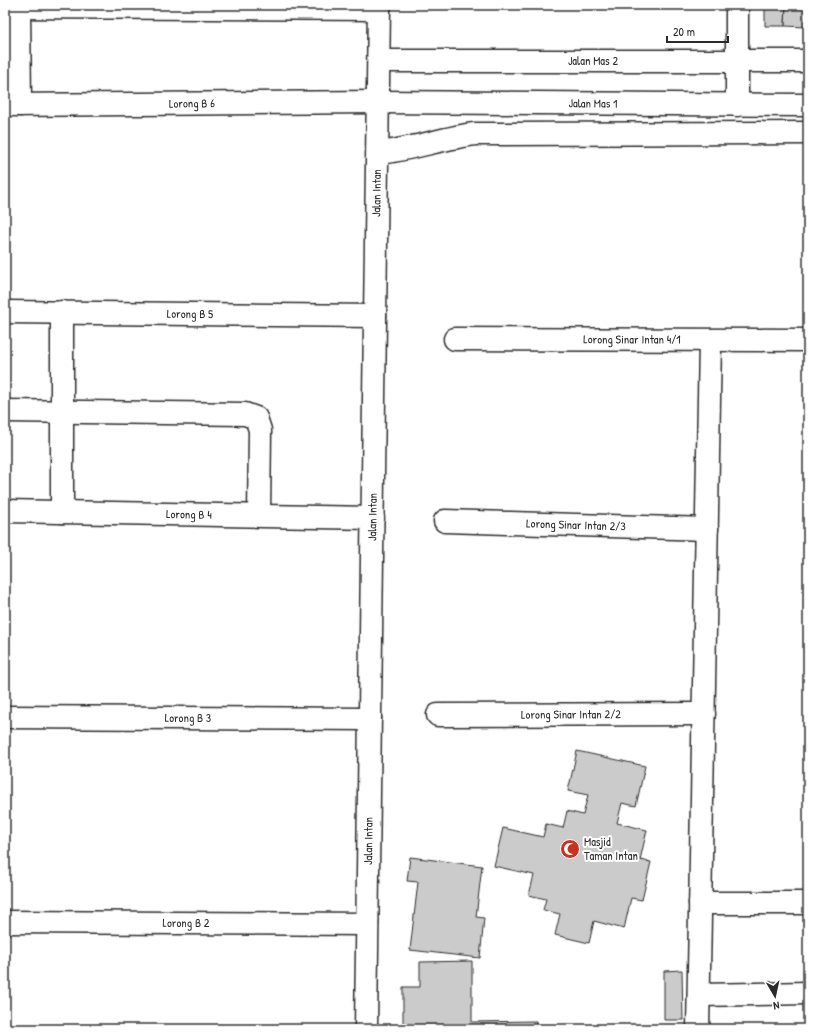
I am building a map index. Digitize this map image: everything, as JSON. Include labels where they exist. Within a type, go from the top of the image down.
[{"type":"street","points":[[737,5],[737,105]]},
{"type":"street","points":[[12,105],[14,6],[379,7]]},
{"type":"street","name":"Jalan Intan","points":[[366,1029],[379,7]]},
{"type":"street","name":"Jalan Mas 2","points":[[379,61],[808,61]]},
{"type":"street","name":"Lorong B 6","points":[[12,105],[378,102]]},
{"type":"street","name":"Jalan Mas 1","points":[[378,102],[808,106]]},
{"type":"street","points":[[378,153],[402,150],[454,136],[475,134],[808,133]]},
{"type":"street","name":"Lorong B 5","points":[[5,312],[375,316]]},
{"type":"street","points":[[62,312],[62,512]]},
{"type":"street","name":"Lorong Sinar Intan 4/1","points":[[455,339],[710,341],[808,340]]},
{"type":"street","points":[[698,1029],[710,341]]},
{"type":"street","points":[[5,411],[62,410],[245,414],[256,418],[260,430],[259,515]]},
{"type":"street","name":"Lorong B 4","points":[[5,511],[373,518]]},
{"type":"street","name":"Lorong Sinar Intan 2/3","points":[[445,521],[707,529]]},
{"type":"street","name":"Lorong Sinar Intan 2/2","points":[[438,715],[704,714]]},
{"type":"street","name":"Lorong B 3","points":[[5,717],[370,719]]},
{"type":"street","points":[[700,903],[808,903]]},
{"type":"street","name":"Lorong B 2","points":[[5,922],[368,924]]},
{"type":"street","points":[[699,995],[808,993]]},
{"type":"building","points":[[765,5],[786,5],[785,26],[765,26]]},
{"type":"building","points":[[786,5],[807,5],[806,27],[785,26]]},
{"type":"building","points":[[807,5],[808,27],[806,27]]},
{"type":"building","name":"Masjid Taman Intan","points":[[577,751],[645,766],[636,806],[622,803],[617,823],[647,830],[640,860],[651,862],[642,900],[631,898],[624,929],[594,921],[589,943],[555,935],[560,914],[543,910],[546,899],[529,895],[534,875],[494,866],[503,828],[543,837],[546,824],[563,828],[567,811],[583,815],[588,795],[568,791]]},
{"type":"building","points":[[410,857],[482,866],[476,917],[484,918],[480,958],[410,950],[418,882],[407,881]]},
{"type":"building","points":[[472,961],[472,1022],[536,1021],[536,1029],[403,1029],[403,987],[420,987],[420,962]]},
{"type":"building","points":[[682,970],[683,1020],[664,1020],[664,971]]},
{"type":"place","name":"Masjid Taman Intan","points":[[570,849]]}]
